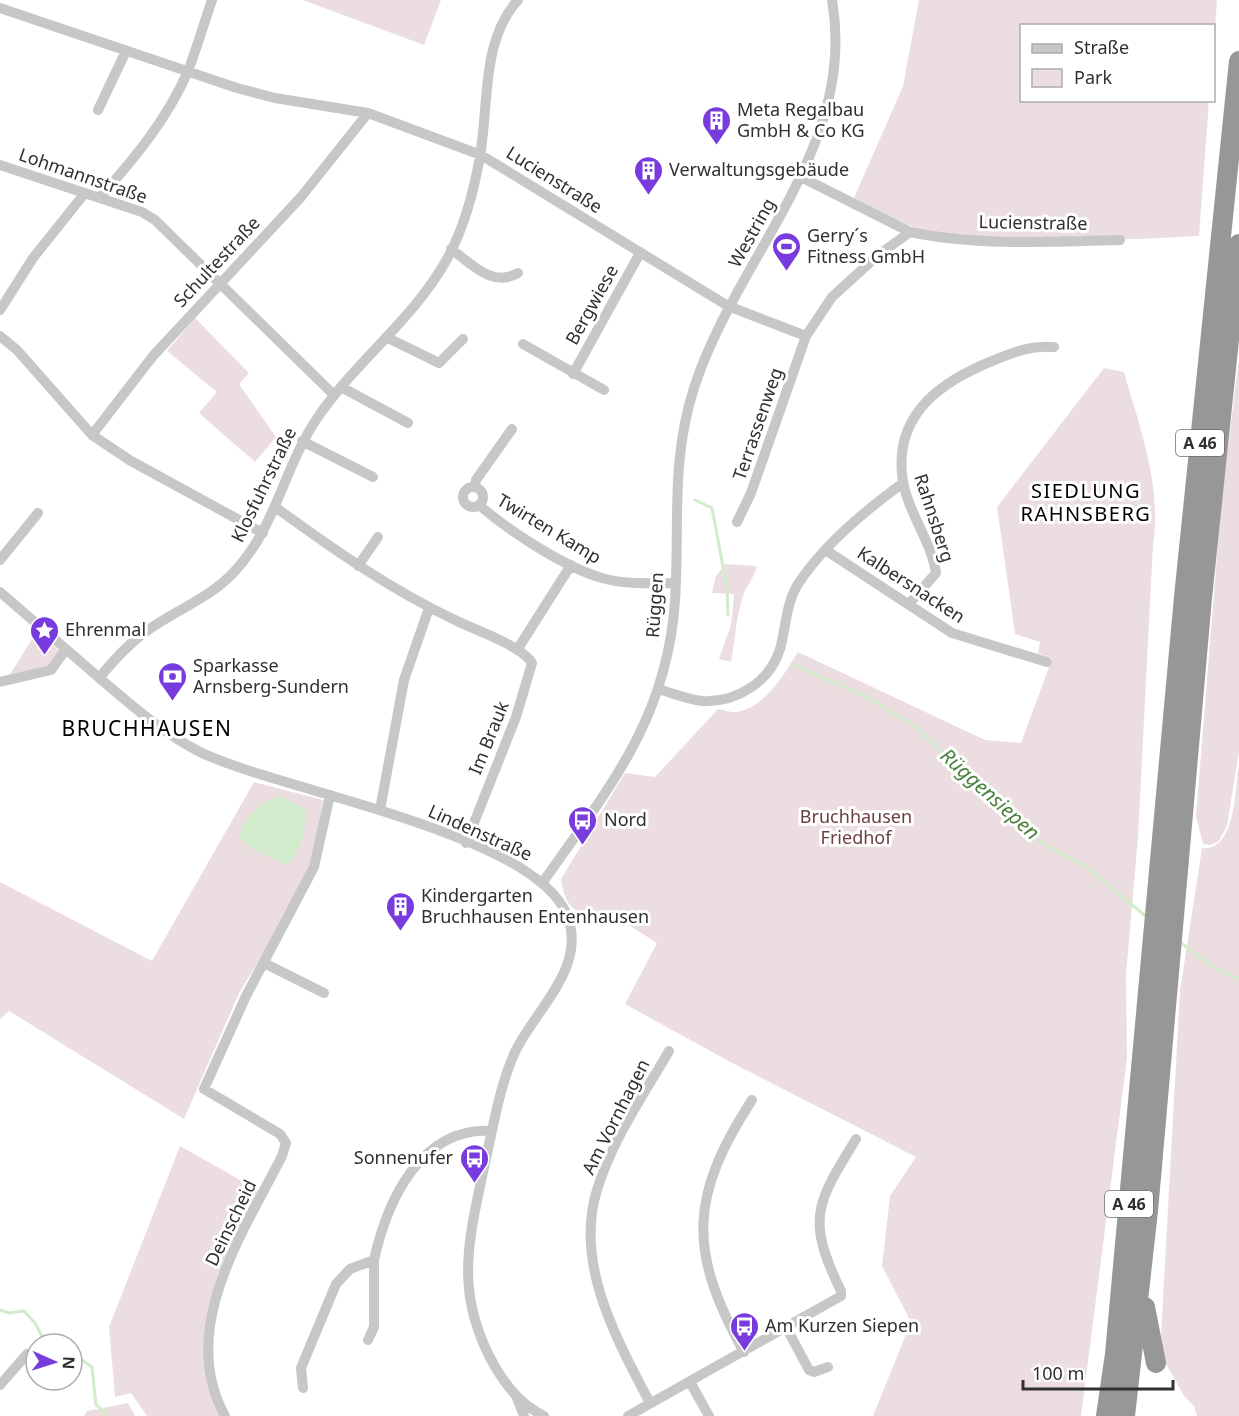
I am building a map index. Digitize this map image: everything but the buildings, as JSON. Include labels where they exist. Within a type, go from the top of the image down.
[{"type":"highway","name":"A 46","points":[[1125,1416],[1148,1211],[1168,992],[1173,827],[1239,61]]},
{"type":"highway","name":"A 46","points":[[1106,1416],[1115,1354],[1148,991],[1173,827],[1202,598],[1239,244]]},
{"type":"highway","points":[[1148,1211],[1151,1235],[1144,1312],[1156,1363]]},
{"type":"street","points":[[100,197],[153,133],[187,72],[212,0]]},
{"type":"street","name":"Klosfuhrstraße","points":[[99,678],[129,644],[148,629],[221,585],[250,554],[275,507],[302,441],[338,391],[428,287],[451,249],[473,190],[481,154],[496,38],[506,16],[518,0]]},
{"type":"street","name":"Westring","points":[[728,306],[801,177],[820,131],[833,81],[835,33],[832,0]]},
{"type":"street","name":"Lucienstraße","points":[[0,8],[187,72],[275,98],[368,113],[481,154],[728,306],[806,336]]},
{"type":"street","points":[[98,110],[126,51]]},
{"type":"street","name":"Schultestraße","points":[[92,435],[119,397],[219,283],[301,197],[368,113]]},
{"type":"street","name":"Lohmannstraße","points":[[0,165],[100,197],[142,212],[155,220],[219,283],[338,391],[408,423]]},
{"type":"street","name":"Lucienstraße","points":[[801,177],[910,232],[927,236],[1016,242],[1120,240]]},
{"type":"street","points":[[0,310],[33,258],[85,193]]},
{"type":"street","points":[[806,336],[832,297],[877,256],[910,232]]},
{"type":"street","points":[[451,249],[495,279],[507,280],[518,273]]},
{"type":"street","name":"Bergwiese","points":[[573,374],[640,253]]},
{"type":"street","name":"Rüggen","points":[[543,882],[632,752],[658,689],[670,639],[675,584],[675,493],[682,434],[697,378],[728,306]]},
{"type":"street","points":[[0,336],[17,350],[92,435],[131,461],[262,533]]},
{"type":"street","name":"Terrassenweg","points":[[736,522],[751,493],[806,336]]},
{"type":"street","points":[[386,337],[438,363],[463,339]]},
{"type":"street","name":"Bergwiese","points":[[523,344],[604,390]]},
{"type":"street","name":"Rahnsberg","points":[[909,604],[936,573],[903,483],[903,453],[911,424],[925,402],[939,388],[970,370],[1012,352],[1037,345],[1054,346]]},
{"type":"street","points":[[475,486],[477,478],[512,429]]},
{"type":"street","points":[[302,441],[373,477]]},
{"type":"street","name":"Kalbersnacken","points":[[658,689],[694,699],[713,701],[735,696],[758,683],[777,657],[794,592],[827,551],[867,509],[903,483]]},
{"type":"street","points":[[475,486],[483,492],[484,500],[479,506],[469,506],[463,498],[467,488],[475,486]]},
{"type":"street","name":"Twirten Kamp","points":[[479,506],[512,530],[592,575],[618,581],[675,584]]},
{"type":"street","points":[[275,507],[358,566],[429,608],[517,650],[571,565]]},
{"type":"street","points":[[0,560],[38,513]]},
{"type":"street","points":[[358,566],[378,537]]},
{"type":"street","name":"Kalbersnacken","points":[[827,551],[957,636],[1047,662]]},
{"type":"street","name":"Lindenstraße","points":[[0,592],[160,728],[200,751],[229,764],[380,810],[466,843],[518,866],[543,882],[557,898],[567,915],[571,940],[569,958],[558,983],[515,1053],[492,1131],[470,1239],[467,1270],[468,1295],[474,1320],[494,1365],[517,1398]]},
{"type":"street","points":[[380,810],[404,680],[429,608]]},
{"type":"street","points":[[0,682],[51,670],[66,649]]},
{"type":"street","name":"Im Brauk","points":[[466,843],[532,669],[529,659],[517,650]]},
{"type":"street","points":[[324,993],[264,963],[314,867],[330,795]]},
{"type":"street","name":"Deinscheid","points":[[225,1416],[208,1370],[212,1312],[226,1268],[282,1156],[286,1143],[280,1134],[204,1089],[264,963]]},
{"type":"street","name":"Am Vornhagen","points":[[650,1403],[621,1347],[605,1308],[596,1269],[592,1217],[597,1190],[608,1160],[669,1051]]},
{"type":"street","points":[[744,1352],[719,1306],[710,1281],[704,1252],[703,1219],[706,1194],[714,1167],[728,1137],[752,1100]]},
{"type":"street","points":[[368,1340],[374,1327],[374,1260],[398,1193],[423,1156],[453,1136],[472,1131],[492,1131]]},
{"type":"street","points":[[628,1416],[840,1296],[841,1291],[822,1248],[820,1215],[825,1189],[856,1140]]},
{"type":"street","points":[[303,1388],[301,1368],[336,1284],[350,1269],[374,1260]]},
{"type":"street","points":[[790,1325],[809,1370],[814,1372],[828,1367]]},
{"type":"street","points":[[0,1385],[24,1357]]},
{"type":"street","points":[[690,1382],[709,1416]]},
{"type":"street","points":[[517,1398],[524,1416]]},
{"type":"street","points":[[517,1398],[544,1416]]},
{"type":"green space","points":[[303,0],[441,0],[424,45]]},
{"type":"green space","points":[[919,0],[1217,0],[1215,30],[1215,24],[1020,24],[1020,102],[1209,102],[1199,236],[1139,239],[992,238],[926,233],[853,200],[903,86]]},
{"type":"green space","points":[[195,318],[249,373],[239,384],[276,437],[255,462],[199,413],[217,392],[167,351]]},
{"type":"green space","points":[[1239,359],[1239,751],[1227,826],[1218,842],[1210,845],[1203,844],[1196,816],[1222,494]]},
{"type":"green space","name":"Bruchhausen Friedhof","points":[[1104,368],[1124,372],[1148,457],[1155,501],[1155,523],[1138,837],[1126,975],[1127,1058],[1081,1416],[873,1416],[911,1322],[882,1266],[890,1196],[916,1157],[734,1064],[625,1004],[657,943],[615,919],[574,908],[568,903],[561,879],[625,773],[655,777],[718,709],[737,712],[757,704],[773,688],[798,652],[985,740],[1021,743],[1052,659],[1038,653],[1040,642],[1015,634],[997,507]]},
{"type":"green space","points":[[725,564],[757,566],[741,604],[731,662],[719,659],[731,625],[734,594],[712,593],[716,576]]},
{"type":"green space","points":[[37,631],[59,651],[46,669],[9,676]]},
{"type":"green space","points":[[1239,763],[1239,1416],[1197,1416],[1194,1406],[1184,1396],[1160,1353],[1180,991],[1202,848],[1213,847],[1222,840],[1228,829],[1232,816]]},
{"type":"green space","points":[[254,782],[323,800],[309,880],[239,993],[184,1119],[9,1011],[0,1019],[0,882],[152,961]]},
{"type":"green space","points":[[180,1146],[265,1194],[226,1276],[213,1319],[210,1341],[212,1370],[229,1416],[147,1416],[131,1393],[115,1397],[109,1327]]},
{"type":"green space","points":[[128,1403],[135,1416],[84,1416],[87,1411]]},
{"type":"shaded area","points":[[281,796],[305,809],[302,840],[296,854],[286,865],[254,850],[240,838],[244,824],[253,811],[267,801]]},
{"type":"waterway","points":[[695,500],[712,508],[727,588],[728,615]]},
{"type":"waterway","name":"Rüggensiepen","points":[[792,664],[865,696],[916,727],[962,772],[978,783],[1014,816],[1030,836],[1086,867],[1148,918]]},
{"type":"waterway","name":"Rüggensiepen","points":[[1180,942],[1211,966],[1239,979]]},
{"type":"waterway","points":[[0,1310],[9,1313],[24,1311],[40,1332]]},
{"type":"waterway","points":[[84,1361],[92,1367],[96,1405],[108,1414]]},
{"type":"place","name":"Meta Regalbau GmbH & Co KG","points":[[716,146]]},
{"type":"place","name":"Verwaltungsgebäude","points":[[648,196]]},
{"type":"place","name":"Gerry´s Fitness GmbH","points":[[786,272]]},
{"type":"place","name":"Ehrenmal","points":[[44,656]]},
{"type":"place","name":"Sparkasse Arnsberg-Sundern","points":[[172,702]]},
{"type":"place","name":"Nord","points":[[583,846]]},
{"type":"place","name":"Kindergarten Bruchhausen Entenhausen","points":[[400,932]]},
{"type":"place","name":"Sonnenufer","points":[[474,1184]]},
{"type":"place","name":"Am Kurzen Siepen","points":[[744,1352]]},
{"type":"district","name":"SIEDLUNG RAHNSBERG","points":[[1086,502]]},
{"type":"district","name":"BRUCHHAUSEN","points":[[147,729]]}]
